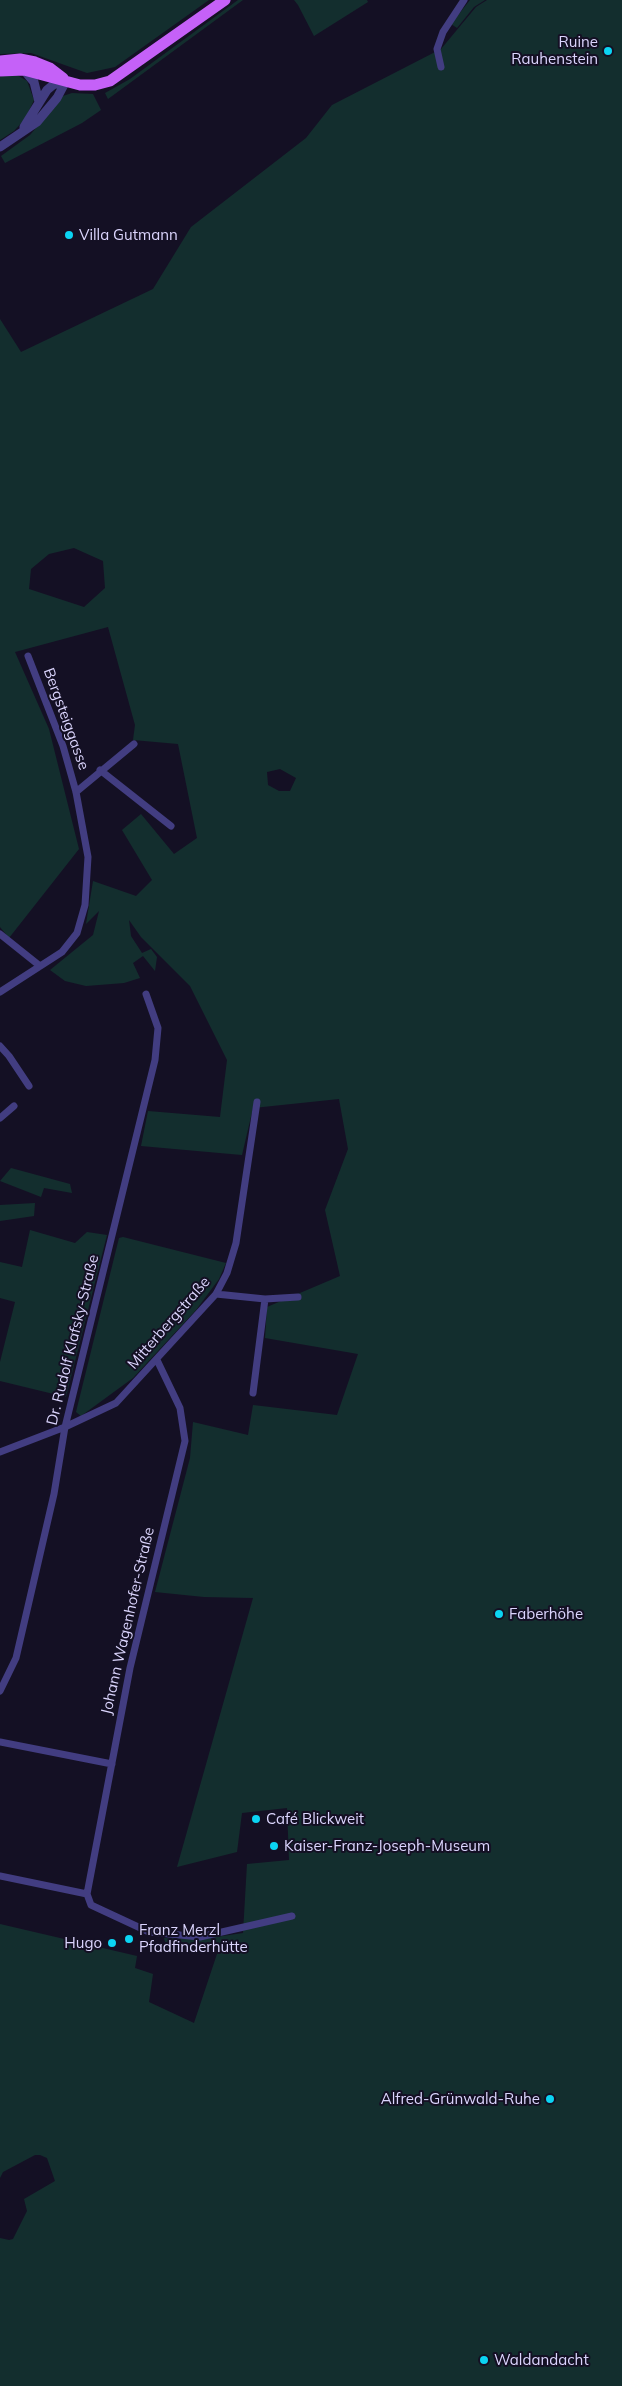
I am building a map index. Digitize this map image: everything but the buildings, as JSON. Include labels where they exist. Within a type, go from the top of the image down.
[{"type":"main road","points":[[0,71],[24,70],[80,85],[95,85],[110,81],[225,0]]},
{"type":"main road","points":[[0,61],[20,59],[35,62],[50,68],[66,81]]},
{"type":"street","points":[[441,67],[437,49],[443,32],[464,0]]},
{"type":"street","points":[[24,70],[34,82],[39,102]]},
{"type":"street","points":[[15,139],[30,121],[39,102],[53,85],[66,81]]},
{"type":"street","points":[[0,147],[15,139],[37,122],[56,98],[66,81]]},
{"type":"street","name":"Bergsteiggasse","points":[[0,992],[62,952],[77,932],[85,905],[88,857],[76,792],[63,746],[28,656]]},
{"type":"street","name":"Bergsteiggasse","points":[[76,792],[100,770],[134,744]]},
{"type":"street","name":"Bergsteiggasse","points":[[100,770],[172,826]]},
{"type":"street","points":[[0,934],[40,966]]},
{"type":"street","name":"Dr. Rudolf Klafsky-Straße","points":[[0,1691],[16,1658],[54,1494],[65,1427],[154,1060],[158,1028],[146,994]]},
{"type":"street","points":[[0,1046],[10,1056],[29,1086]]},
{"type":"street","name":"Mitterbergstraße","points":[[0,1452],[65,1427],[116,1402],[157,1360],[216,1294],[227,1273],[236,1243],[257,1102]]},
{"type":"street","points":[[0,1118],[14,1106]]},
{"type":"street","points":[[216,1294],[265,1299],[298,1297]]},
{"type":"street","points":[[253,1393],[265,1299]]},
{"type":"street","name":"Johann Wagenhofer-Straße","points":[[87,1894],[130,1668],[185,1441],[180,1408],[157,1360]]},
{"type":"street","points":[[0,1742],[112,1764]]},
{"type":"street","points":[[0,1876],[87,1894],[91,1905],[148,1932],[200,1937],[292,1916]]},
{"type":"green space","points":[[0,0],[209,0],[115,67],[87,73],[31,53],[0,54]]},
{"type":"green space","points":[[238,0],[243,0],[108,99],[105,93],[130,79]]},
{"type":"green space","points":[[294,0],[367,0],[368,2],[314,36]]},
{"type":"green space","points":[[470,0],[485,0],[474,7],[457,28],[451,24]]},
{"type":"green space","points":[[487,0],[622,0],[622,2386],[0,2386],[0,2238],[13,2239],[27,2211],[24,2199],[55,2181],[47,2158],[40,2155],[35,2155],[3,2172],[0,2178],[0,1924],[137,1956],[135,1968],[153,1974],[149,2002],[194,2023],[219,1948],[165,1942],[164,1938],[202,1939],[243,1933],[247,1864],[289,1860],[287,1808],[242,1813],[237,1852],[177,1867],[253,1598],[204,1597],[155,1592],[190,1458],[193,1422],[248,1435],[253,1405],[337,1415],[358,1354],[265,1338],[267,1307],[340,1276],[325,1210],[348,1149],[339,1099],[253,1108],[242,1155],[141,1146],[148,1111],[220,1117],[227,1060],[190,986],[141,937],[129,920],[131,936],[142,953],[151,949],[157,957],[155,971],[143,956],[133,963],[140,978],[124,983],[86,986],[65,981],[50,970],[93,935],[99,911],[86,924],[93,881],[136,896],[152,880],[122,830],[141,814],[174,854],[197,838],[178,744],[133,740],[135,725],[108,627],[15,652],[49,729],[79,849],[9,938],[0,927],[0,319],[21,352],[153,289],[191,227],[306,138],[332,105],[441,49],[476,7]],"holes":[[[74,548],[103,561],[105,588],[84,607],[29,589],[31,569],[49,554]],[[280,769],[296,778],[290,791],[279,791],[268,785],[267,772]]]},
{"type":"green space","points":[[4,75],[17,75],[27,81],[34,100],[25,119],[14,131],[0,140],[0,77]]},
{"type":"green space","points":[[72,93],[93,94],[101,110],[82,123],[5,163],[1,156],[30,135],[63,96]]},
{"type":"green space","points":[[11,1168],[70,1184],[72,1193],[44,1188],[41,1197],[0,1181]]},
{"type":"green space","points":[[35,1203],[34,1216],[0,1221],[0,1205]]},
{"type":"green space","points":[[30,1230],[75,1243],[87,1232],[107,1235],[66,1397],[0,1381],[0,1362],[15,1302],[0,1298],[0,1262],[22,1267]]},
{"type":"green space","points":[[123,1237],[226,1263],[219,1279],[196,1310],[133,1378],[81,1416],[76,1412],[119,1238]]},
{"type":"place","name":"Ruine Rauhenstein","points":[[608,51]]},
{"type":"place","name":"Villa Gutmann","points":[[69,235]]},
{"type":"place","name":"Faberhöhe","points":[[499,1614]]},
{"type":"place","name":"Café Blickweit","points":[[256,1819]]},
{"type":"place","name":"Kaiser-Franz-Joseph-Museum","points":[[274,1846]]},
{"type":"place","name":"Franz Merzl Pfadfinderhütte","points":[[129,1939]]},
{"type":"place","name":"Hugo","points":[[112,1943]]},
{"type":"place","name":"Alfred-Grünwald-Ruhe","points":[[550,2099]]},
{"type":"place","name":"Waldandacht","points":[[484,2360]]}]
